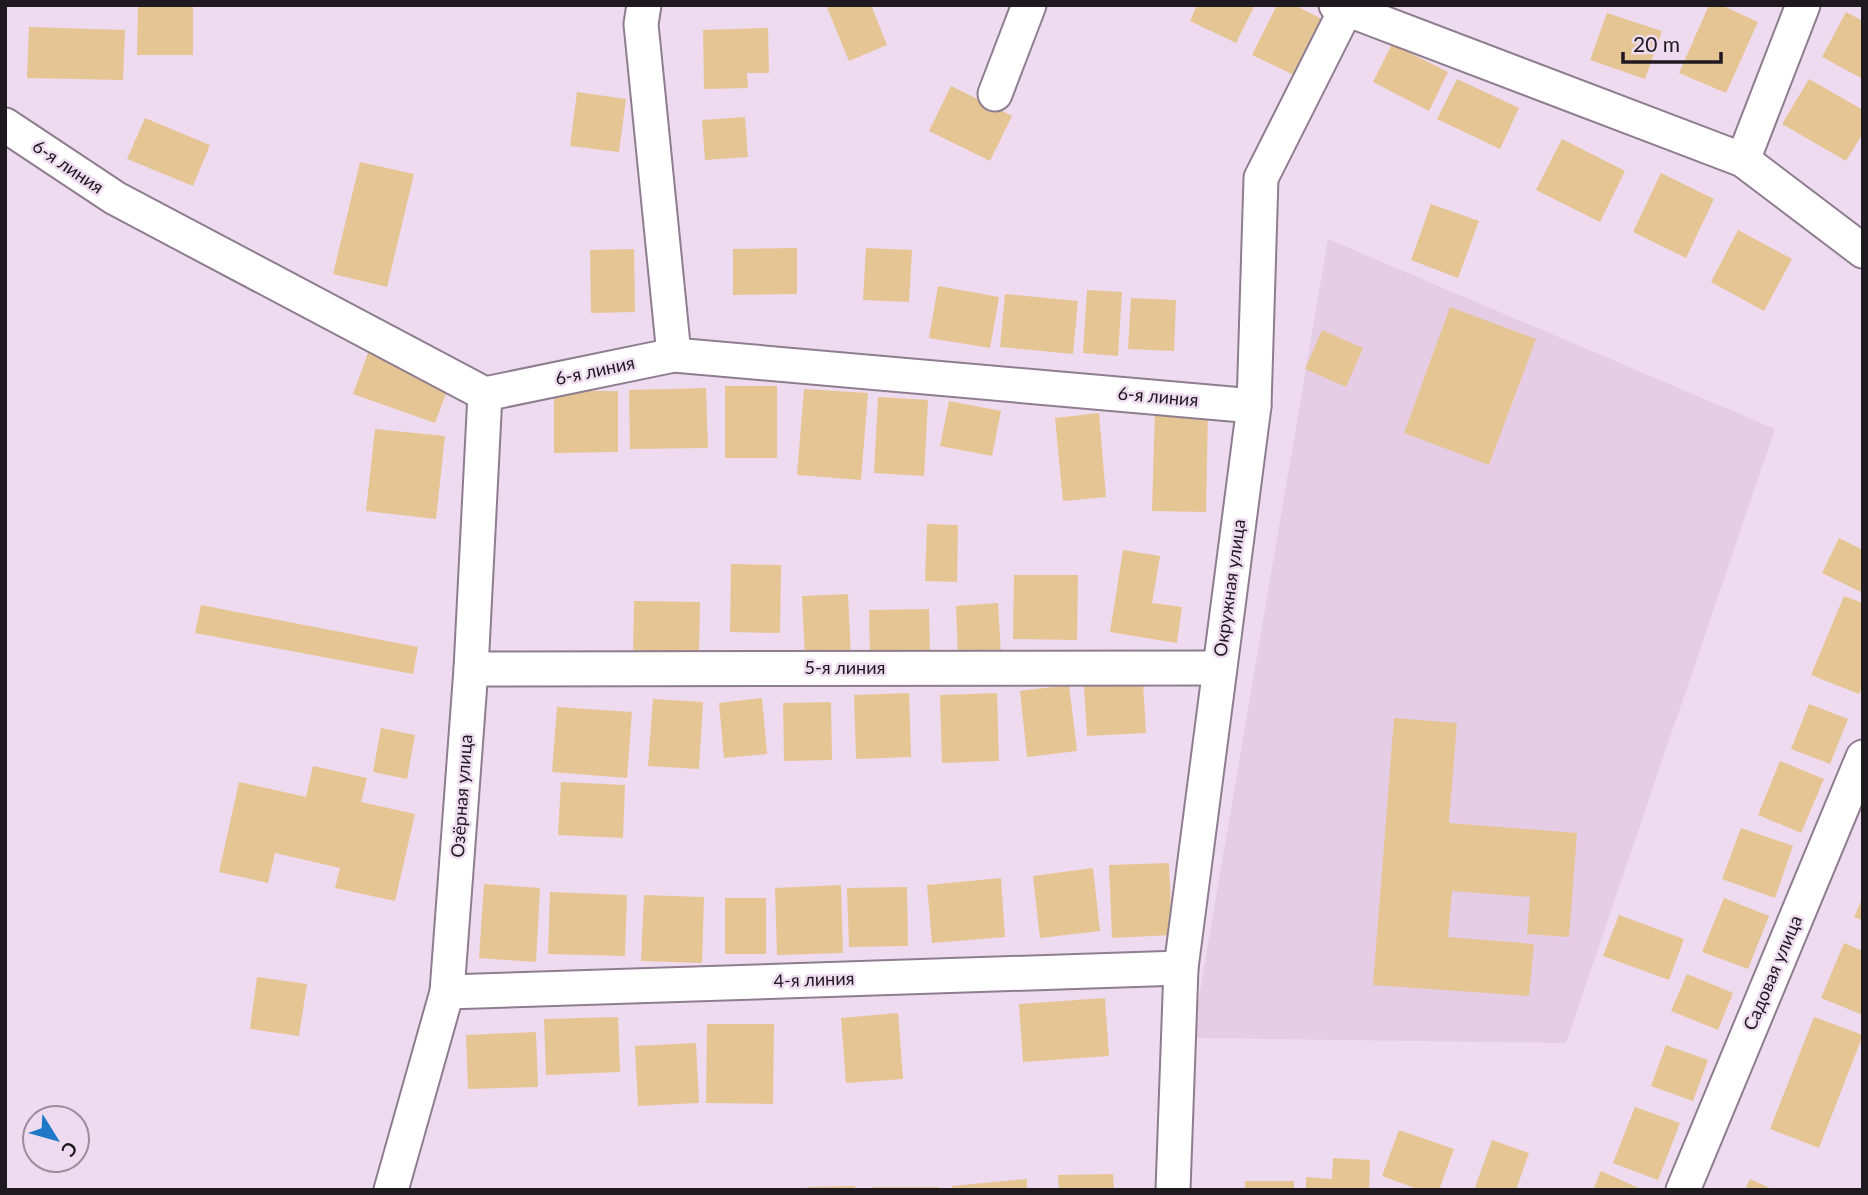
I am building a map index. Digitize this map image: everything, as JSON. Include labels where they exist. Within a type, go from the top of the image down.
[{"type":"street","points":[[644,5],[641,24],[674,355]]},
{"type":"street","points":[[996,94],[1029,5]]},
{"type":"street","points":[[1743,160],[1803,5]]},
{"type":"street","points":[[1344,7],[1743,160],[1863,251]]},
{"type":"street","name":"Окружная улица","points":[[1173,1190],[1181,968],[1254,406],[1261,178],[1344,7]]},
{"type":"street","name":"6-я линия","points":[[5,125],[115,198],[485,394],[674,355],[1254,406]]},
{"type":"street","name":"Озёрная улица","points":[[391,1190],[447,992],[471,669],[485,394]]},
{"type":"street","name":"5-я линия","points":[[471,669],[1219,668]]},
{"type":"street","name":"Садовая улица","points":[[1683,1190],[1863,757]]},
{"type":"street","name":"4-я линия","points":[[447,992],[1181,968]]},
{"type":"shaded area","points":[[1328,239],[1775,429],[1566,1043],[1192,1038]]},
{"type":"building","points":[[138,5],[193,5],[193,55],[137,55]]},
{"type":"building","points":[[826,5],[871,5],[887,45],[849,61]]},
{"type":"building","points":[[1197,5],[1255,5],[1236,43],[1190,21]]},
{"type":"building","points":[[1277,5],[1294,5],[1326,21],[1298,77],[1252,55]]},
{"type":"building","points":[[1709,5],[1721,5],[1758,22],[1726,93],[1679,73]]},
{"type":"building","points":[[1846,12],[1863,21],[1863,79],[1822,57]]},
{"type":"building","points":[[1607,13],[1662,31],[1645,79],[1590,60]]},
{"type":"building","points":[[29,27],[125,30],[123,80],[27,78]]},
{"type":"building","points":[[768,28],[769,73],[747,73],[748,88],[704,89],[703,30]]},
{"type":"building","points":[[1392,44],[1448,72],[1429,111],[1373,82]]},
{"type":"building","points":[[1457,79],[1519,108],[1500,149],[1437,119]]},
{"type":"building","points":[[1809,79],[1863,110],[1863,133],[1846,161],[1782,124]]},
{"type":"building","points":[[951,86],[1012,116],[990,161],[929,131]]},
{"type":"building","points":[[577,92],[626,99],[619,152],[570,146]]},
{"type":"building","points":[[745,117],[748,157],[705,160],[702,120]]},
{"type":"building","points":[[145,118],[210,145],[193,186],[127,159]]},
{"type":"building","points":[[1562,139],[1625,171],[1600,222],[1536,190]]},
{"type":"building","points":[[360,162],[414,174],[387,287],[333,274]]},
{"type":"building","points":[[1661,173],[1714,199],[1686,258],[1633,232]]},
{"type":"building","points":[[1431,204],[1479,221],[1458,278],[1411,260]]},
{"type":"building","points":[[1738,230],[1792,259],[1764,311],[1711,282]]},
{"type":"building","points":[[797,248],[797,294],[733,295],[733,249]]},
{"type":"building","points":[[866,248],[912,250],[909,302],[863,300]]},
{"type":"building","points":[[634,249],[635,312],[591,313],[590,250]]},
{"type":"building","points":[[938,286],[999,297],[990,348],[929,338]]},
{"type":"building","points":[[1087,290],[1122,292],[1118,356],[1083,353]]},
{"type":"building","points":[[1005,294],[1078,301],[1073,354],[1000,347]]},
{"type":"building","points":[[1131,298],[1176,300],[1174,351],[1128,349]]},
{"type":"building","points":[[1450,307],[1536,339],[1489,465],[1404,433]]},
{"type":"building","points":[[1322,330],[1363,348],[1346,387],[1305,369]]},
{"type":"building","points":[[368,353],[450,383],[435,423],[353,394]]},
{"type":"building","points":[[725,386],[777,386],[777,458],[725,458]]},
{"type":"building","points":[[706,388],[708,448],[630,449],[629,390]]},
{"type":"building","points":[[804,389],[868,393],[861,480],[797,475]]},
{"type":"building","points":[[554,391],[618,391],[618,452],[554,453]]},
{"type":"building","points":[[878,397],[928,400],[924,476],[874,473]]},
{"type":"building","points":[[949,401],[1001,411],[992,456],[940,446]]},
{"type":"building","points":[[1155,409],[1208,410],[1206,512],[1152,511]]},
{"type":"building","points":[[1099,413],[1106,497],[1063,501],[1055,418]]},
{"type":"building","points":[[375,429],[445,436],[436,519],[366,511]]},
{"type":"building","points":[[927,524],[958,525],[957,582],[925,581]]},
{"type":"building","points":[[1839,538],[1863,550],[1863,593],[1822,573]]},
{"type":"building","points":[[1123,550],[1160,556],[1152,603],[1182,607],[1177,643],[1110,632]]},
{"type":"building","points":[[731,564],[781,565],[780,633],[730,632]]},
{"type":"building","points":[[1014,575],[1078,575],[1077,640],[1013,639]]},
{"type":"building","points":[[848,594],[851,657],[805,659],[802,596]]},
{"type":"building","points":[[1844,596],[1863,603],[1863,686],[1859,694],[1811,675]]},
{"type":"building","points":[[634,601],[700,602],[699,655],[633,655]]},
{"type":"building","points":[[998,603],[1001,656],[958,658],[956,606]]},
{"type":"building","points":[[201,605],[418,647],[413,674],[195,633]]},
{"type":"building","points":[[929,609],[930,656],[870,657],[869,610]]},
{"type":"building","points":[[1143,682],[1146,733],[1087,736],[1084,686]]},
{"type":"building","points":[[1069,685],[1077,751],[1027,757],[1020,691]]},
{"type":"building","points":[[909,693],[911,757],[856,759],[854,695]]},
{"type":"building","points":[[997,693],[999,761],[942,763],[940,695]]},
{"type":"building","points":[[762,698],[767,754],[724,758],[719,703]]},
{"type":"building","points":[[653,699],[703,702],[699,769],[648,766]]},
{"type":"building","points":[[831,702],[832,760],[784,761],[783,703]]},
{"type":"building","points":[[1809,704],[1848,719],[1830,764],[1791,749]]},
{"type":"building","points":[[557,707],[632,712],[627,778],[552,772]]},
{"type":"building","points":[[1394,718],[1457,723],[1449,823],[1577,833],[1569,937],[1527,934],[1530,897],[1452,891],[1448,937],[1534,944],[1529,996],[1373,985]]},
{"type":"building","points":[[381,728],[415,735],[407,779],[373,772]]},
{"type":"building","points":[[1780,761],[1824,779],[1801,833],[1758,815]]},
{"type":"building","points":[[313,766],[367,778],[361,802],[415,814],[395,901],[335,888],[340,868],[275,853],[268,883],[219,872],[239,782],[306,797]]},
{"type":"building","points":[[561,782],[625,785],[623,838],[558,835]]},
{"type":"building","points":[[1741,828],[1793,846],[1775,898],[1722,879]]},
{"type":"building","points":[[1169,863],[1172,935],[1112,938],[1109,865]]},
{"type":"building","points":[[1093,868],[1100,931],[1040,938],[1033,876]]},
{"type":"building","points":[[1001,878],[1005,937],[932,943],[927,885]]},
{"type":"building","points":[[484,884],[540,888],[536,962],[479,958]]},
{"type":"building","points":[[841,885],[843,953],[777,955],[775,888]]},
{"type":"building","points":[[907,887],[908,946],[849,947],[847,888]]},
{"type":"building","points":[[550,892],[627,895],[625,956],[548,954]]},
{"type":"building","points":[[644,895],[704,897],[702,963],[641,961]]},
{"type":"building","points":[[1863,897],[1863,921],[1854,917]]},
{"type":"building","points":[[725,898],[766,898],[766,954],[725,954]]},
{"type":"building","points":[[1724,898],[1769,916],[1748,969],[1702,952]]},
{"type":"building","points":[[1619,915],[1684,939],[1669,980],[1603,956]]},
{"type":"building","points":[[1844,943],[1863,951],[1863,1015],[1821,998]]},
{"type":"building","points":[[1687,974],[1733,993],[1718,1030],[1671,1011]]},
{"type":"building","points":[[257,977],[307,984],[299,1036],[250,1029]]},
{"type":"building","points":[[1105,998],[1109,1056],[1023,1062],[1019,1004]]},
{"type":"building","points":[[898,1013],[903,1079],[846,1083],[841,1018]]},
{"type":"building","points":[[618,1017],[620,1072],[546,1075],[544,1019]]},
{"type":"building","points":[[1814,1017],[1863,1035],[1819,1148],[1770,1129]]},
{"type":"building","points":[[707,1024],[774,1024],[773,1104],[706,1103]]},
{"type":"building","points":[[536,1032],[538,1087],[468,1089],[466,1035]]},
{"type":"building","points":[[696,1043],[699,1103],[638,1106],[635,1046]]},
{"type":"building","points":[[1666,1045],[1708,1060],[1693,1101],[1651,1086]]},
{"type":"building","points":[[1635,1107],[1680,1123],[1658,1180],[1613,1163]]},
{"type":"building","points":[[1399,1130],[1454,1149],[1439,1190],[1420,1190],[1382,1176]]},
{"type":"building","points":[[1492,1140],[1529,1153],[1516,1190],[1474,1190]]},
{"type":"building","points":[[1333,1158],[1370,1160],[1369,1190],[1306,1190],[1306,1177],[1332,1179]]},
{"type":"building","points":[[1601,1171],[1643,1190],[1593,1190]]},
{"type":"building","points":[[1113,1174],[1114,1190],[1059,1190],[1058,1175]]},
{"type":"building","points":[[1027,1179],[1027,1190],[952,1190],[952,1186]]},
{"type":"building","points":[[1750,1179],[1774,1190],[1745,1190]]},
{"type":"building","points":[[1245,1181],[1294,1181],[1294,1190],[1245,1190]]},
{"type":"building","points":[[855,1186],[855,1190],[807,1190],[807,1187]]},
{"type":"building","points":[[872,1187],[939,1187],[939,1190],[872,1190]]}]
